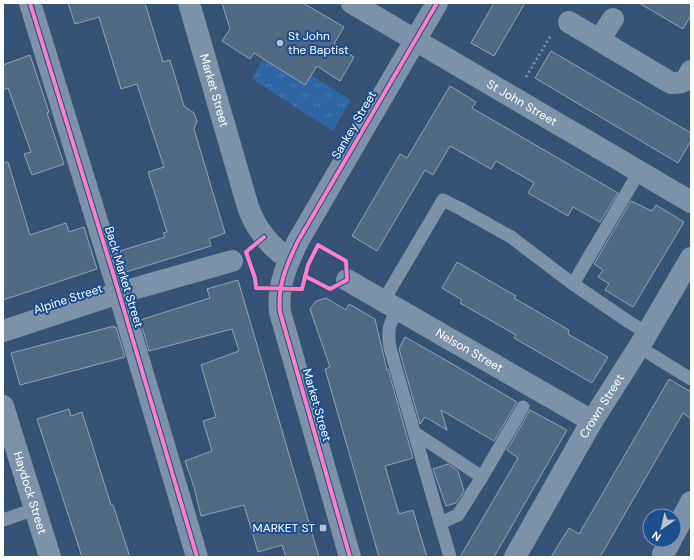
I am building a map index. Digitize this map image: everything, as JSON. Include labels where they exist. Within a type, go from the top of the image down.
[{"type":"street","name":"Back Market Street","points":[[30,3],[119,292],[197,557]]},
{"type":"street","name":"Market Street","points":[[189,3],[252,219],[258,229],[276,250],[289,259],[280,288],[280,312],[350,557]]},
{"type":"street","name":"St John Street","points":[[352,3],[691,202]]},
{"type":"street","name":"Sankey Street","points":[[289,259],[298,241],[437,3]]},
{"type":"street","points":[[599,40],[613,19]]},
{"type":"street","points":[[562,25],[599,40],[672,83],[680,83],[686,80],[691,71]]},
{"type":"street","name":"Crown Street","points":[[515,557],[592,421],[643,340],[691,258]]},
{"type":"street","name":"Alpine Street","points":[[3,331],[119,292],[232,261]]},
{"type":"street","name":"Nelson Street","points":[[347,280],[592,421]]},
{"type":"street","name":"Haydock Street","points":[[3,406],[50,557]]},
{"type":"street","points":[[682,519],[691,502]]},
{"type":"lane","points":[[573,284],[639,172]]},
{"type":"lane","points":[[450,557],[388,338],[391,304],[443,200],[510,237],[573,284],[629,322],[643,340],[691,379]]},
{"type":"lane","points":[[440,523],[458,516],[523,407]]},
{"type":"lane","points":[[415,433],[482,477]]},
{"type":"lane","points":[[3,520],[35,509]]},
{"type":"path","points":[[525,79],[562,25]]},
{"type":"green space","points":[[263,58],[305,85],[311,75],[351,100],[333,131],[252,79]]},
{"type":"building","points":[[68,3],[145,3],[163,62],[170,60],[184,106],[194,113],[197,121],[194,129],[225,233],[209,239],[211,246],[126,272],[120,251],[165,237],[163,233],[167,232],[148,172],[164,167],[137,84],[121,89],[99,17],[75,24]]},
{"type":"building","name":"St John the Baptist","points":[[222,3],[303,3],[344,27],[334,44],[354,57],[340,81],[317,66],[305,85],[254,53],[250,59],[222,41],[230,29]]},
{"type":"building","points":[[494,3],[525,3],[494,56],[471,43]]},
{"type":"building","points":[[639,3],[691,3],[691,15],[683,29]]},
{"type":"building","points":[[551,51],[691,133],[691,141],[678,163],[535,78]]},
{"type":"building","points":[[30,55],[64,164],[32,175],[24,154],[31,152],[8,88],[3,90],[3,65]]},
{"type":"building","points":[[450,86],[476,102],[472,108],[618,193],[600,222],[573,207],[568,216],[528,193],[534,183],[496,161],[491,169],[450,146],[433,175],[425,170],[377,251],[352,236],[400,154],[407,158]]},
{"type":"building","points":[[8,162],[30,235],[66,223],[69,232],[84,227],[97,269],[3,300],[3,163]]},
{"type":"building","points":[[631,201],[652,211],[656,205],[684,222],[633,307],[605,290],[609,284],[598,277],[603,270],[594,264]]},
{"type":"building","points":[[457,262],[516,296],[514,298],[569,330],[568,334],[608,357],[592,383],[514,338],[516,335],[460,303],[462,300],[442,288]]},
{"type":"building","points":[[238,280],[319,557],[286,557],[282,545],[258,552],[244,505],[201,516],[194,487],[185,461],[212,451],[203,421],[216,417],[201,365],[239,351],[232,329],[149,351],[140,320],[210,298],[207,289]]},
{"type":"building","points":[[326,298],[346,310],[349,304],[375,319],[387,370],[388,369],[413,458],[385,466],[399,514],[413,510],[427,557],[379,557],[325,369],[330,367],[310,309],[316,301]]},
{"type":"building","points":[[114,326],[114,328],[116,327],[125,357],[20,385],[11,353]]},
{"type":"building","points":[[405,337],[517,402],[494,441],[441,410],[447,430],[425,417],[420,424],[399,349]]},
{"type":"building","points":[[669,379],[691,392],[691,419],[683,413],[600,557],[551,557],[569,528],[579,534]]},
{"type":"building","points":[[69,409],[71,416],[82,412],[111,505],[113,505],[130,557],[82,557],[37,419]]},
{"type":"building","points":[[530,410],[567,430],[494,557],[460,557],[518,458],[507,450]]},
{"type":"building","points":[[448,464],[458,471],[464,491],[456,503],[446,506],[433,469]]},
{"type":"cycle path","points":[[30,3],[119,293],[197,557]]},
{"type":"cycle path","points":[[350,557],[280,312],[279,302],[281,284],[298,241],[437,3]]},
{"type":"cycle path","points":[[264,237],[246,252],[255,278],[256,288],[302,289],[308,265],[318,245],[346,261],[347,280],[330,289],[305,276]]},
{"type":"place","name":"St John the Baptist","points":[[280,43]]},
{"type":"place","name":"MARKET ST","points":[[323,528]]}]
